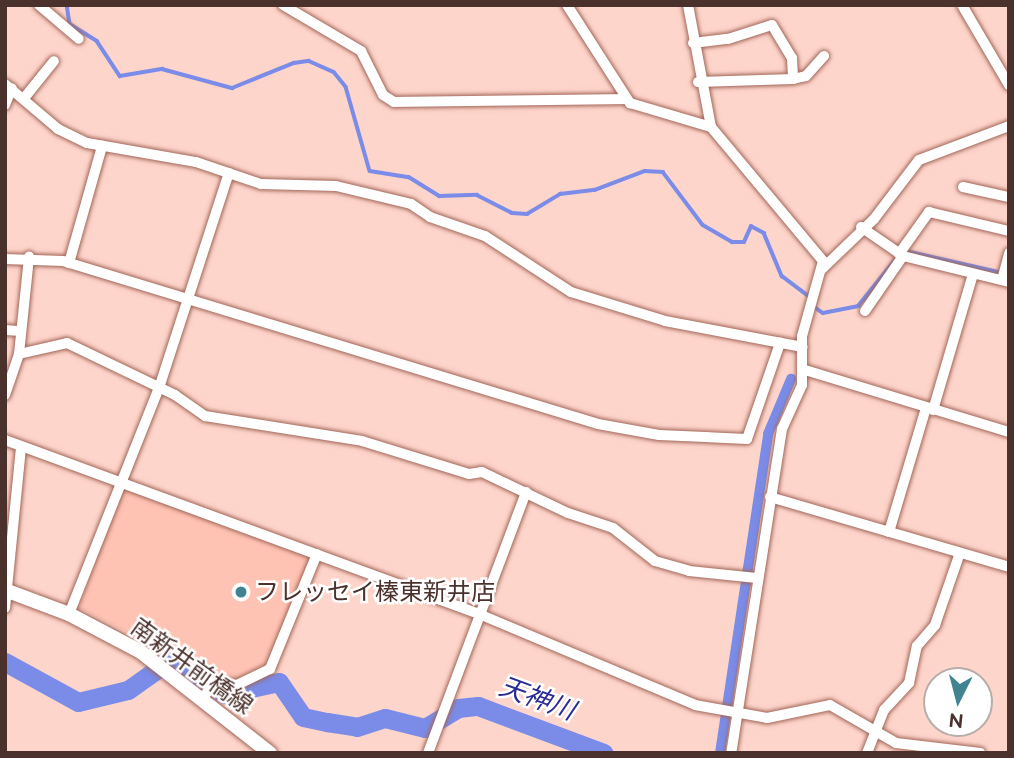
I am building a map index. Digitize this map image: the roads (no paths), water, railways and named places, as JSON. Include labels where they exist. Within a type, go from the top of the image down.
[{"type":"main road","name":"南新井前橋線","points":[[7,591],[69,614],[141,652],[270,753]]},
{"type":"street","points":[[39,5],[79,39]]},
{"type":"street","points":[[283,5],[361,51],[383,95],[394,102],[625,99]]},
{"type":"street","points":[[567,5],[625,99],[638,107],[711,127]]},
{"type":"street","points":[[688,5],[698,82],[711,127],[822,261],[803,347],[804,370],[782,429],[734,710],[731,753]]},
{"type":"street","points":[[962,5],[1009,85]]},
{"type":"street","points":[[693,43],[729,39],[772,25],[792,58],[793,79]]},
{"type":"street","points":[[698,82],[793,79],[806,76],[824,56]]},
{"type":"street","points":[[25,97],[54,61]]},
{"type":"street","points":[[5,105],[9,86],[70,136],[102,146],[229,173],[261,184],[335,186],[411,204],[430,218],[485,236],[571,292],[665,321],[803,347]]},
{"type":"street","points":[[822,269],[860,227],[874,219],[919,160],[1009,126]]},
{"type":"street","points":[[69,264],[102,146]]},
{"type":"street","points":[[69,614],[159,388],[229,173]]},
{"type":"street","points":[[963,187],[1009,197]]},
{"type":"street","points":[[864,311],[929,212],[1009,231]]},
{"type":"street","points":[[860,227],[901,255],[1005,281],[1009,253]]},
{"type":"street","points":[[5,259],[29,257],[69,264],[598,424],[736,443],[750,435],[780,343]]},
{"type":"street","points":[[5,395],[19,354],[29,257]]},
{"type":"street","points":[[889,532],[973,275]]},
{"type":"street","points":[[5,330],[21,331]]},
{"type":"street","points":[[19,354],[66,343],[159,388],[205,416],[362,441],[468,474],[482,472],[613,528],[655,561],[690,571],[757,578]]},
{"type":"street","points":[[804,370],[1008,431]]},
{"type":"street","points":[[5,440],[479,614],[673,698],[775,718],[830,705],[908,747],[980,753]]},
{"type":"street","points":[[5,607],[21,447]]},
{"type":"street","points":[[429,753],[526,492]]},
{"type":"street","points":[[770,496],[1009,567]]},
{"type":"street","points":[[867,753],[884,710],[909,683],[917,646],[935,625],[960,553]]},
{"type":"street","points":[[203,699],[213,682],[237,685],[270,669],[317,554]]},
{"type":"waterway","points":[[67,5],[70,24],[97,41],[120,76],[162,69],[232,88],[294,63],[309,61],[334,72],[346,87],[370,171],[409,177],[439,196],[477,195],[512,213],[527,214],[560,194],[595,190],[645,171],[663,172],[703,225],[732,242],[744,242],[751,226],[764,233],[782,276],[809,296]]},
{"type":"waterway","points":[[906,251],[1003,273]]},
{"type":"waterway","points":[[813,306],[823,313],[858,306],[899,255]]},
{"type":"waterway","points":[[720,753],[768,434],[791,379]]},
{"type":"waterway","name":"天神川","points":[[5,662],[78,702],[128,690],[169,661],[224,694],[279,682],[303,717],[357,727],[385,718],[425,728],[458,708],[478,706],[604,753]]},
{"type":"place","name":"フレッセイ榛東新井店","points":[[241,592]]}]
